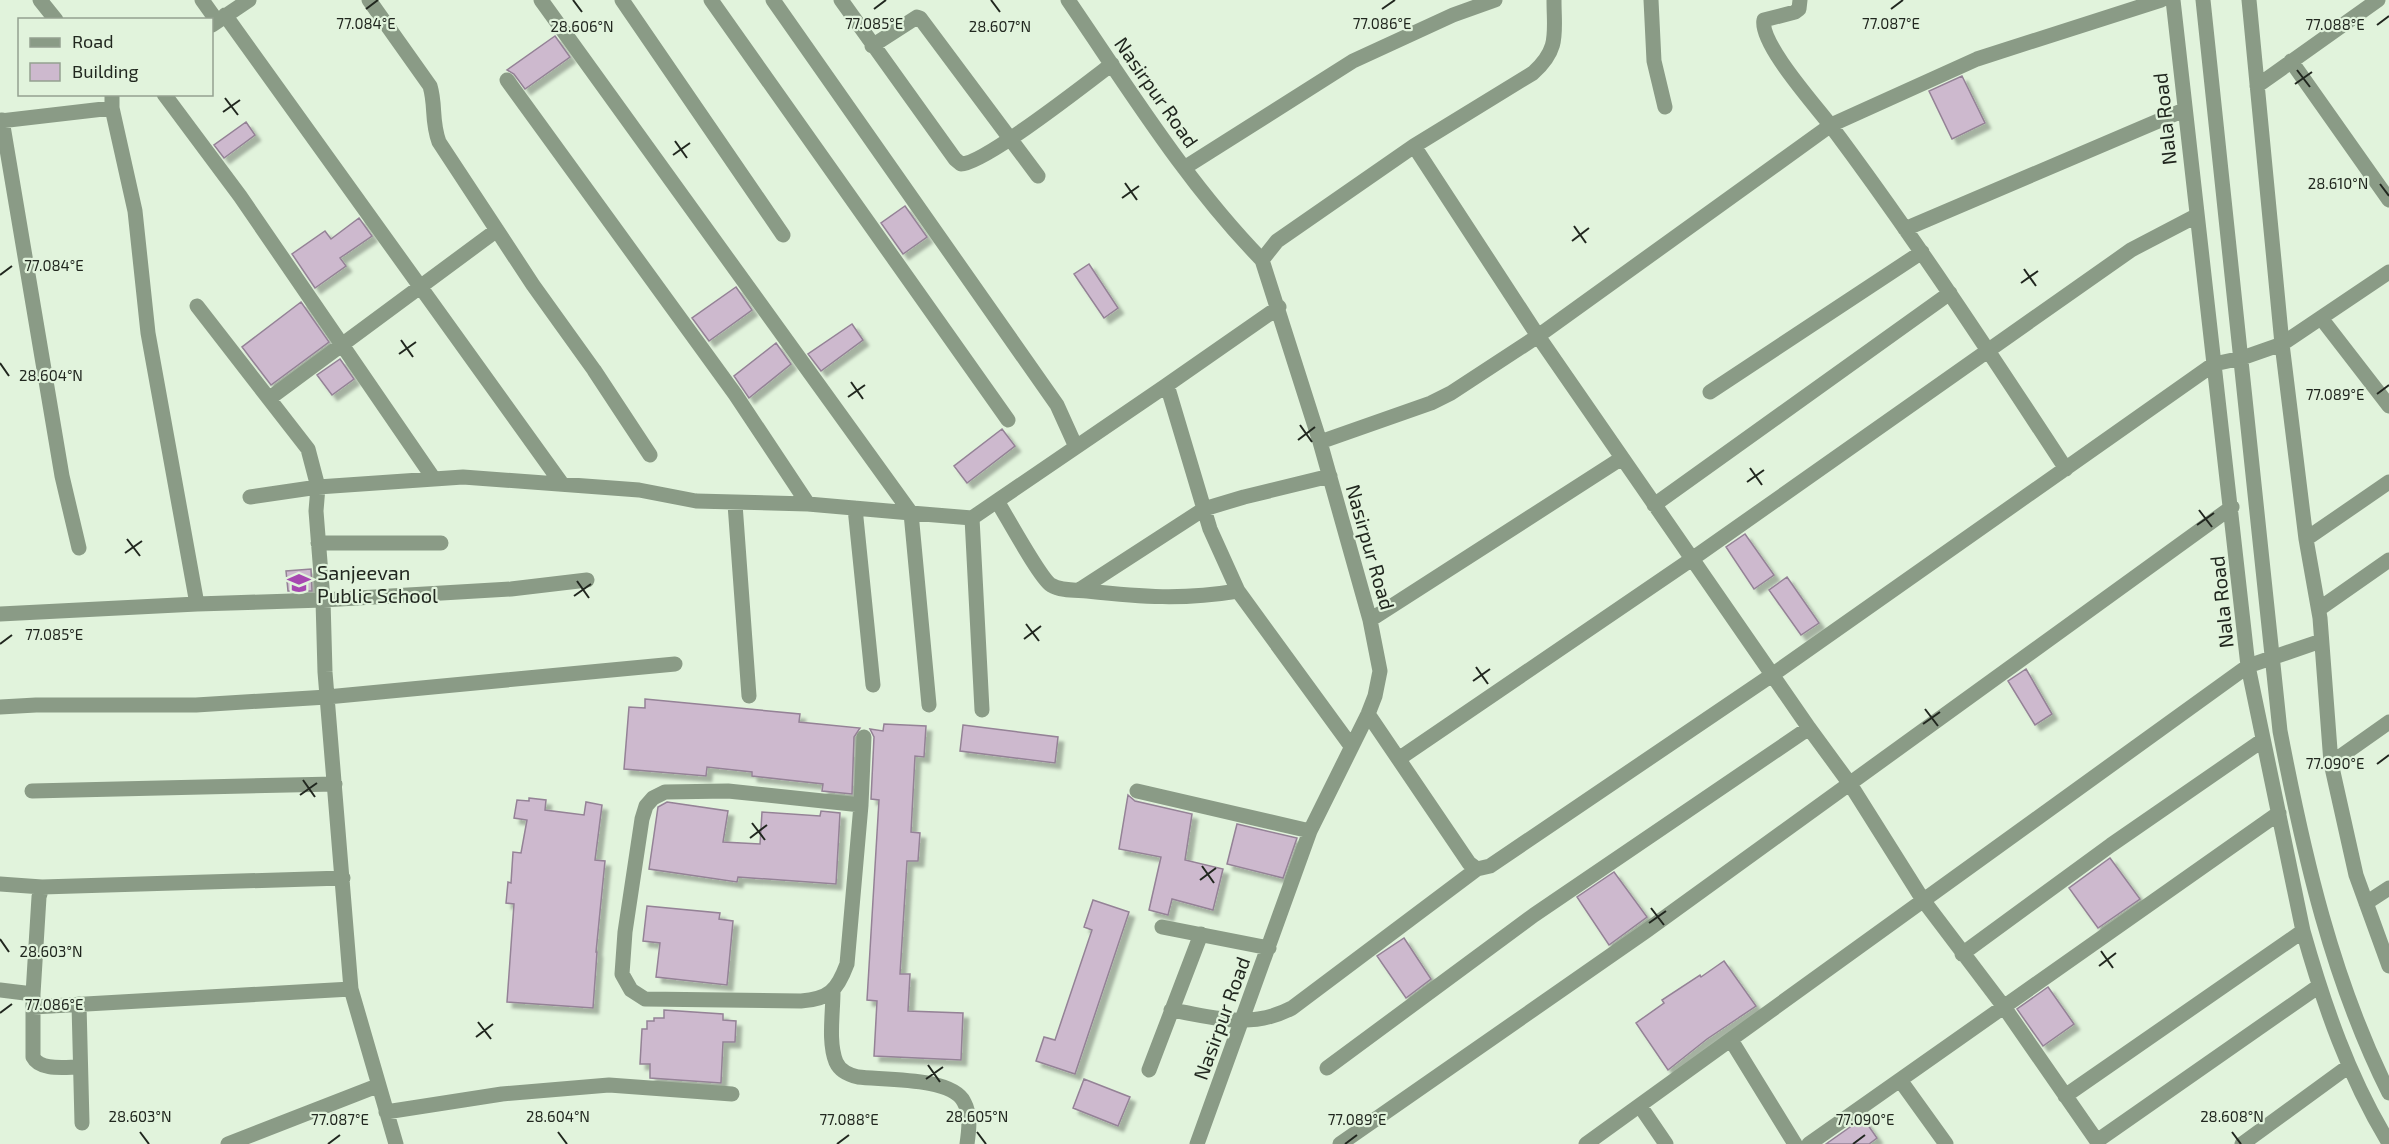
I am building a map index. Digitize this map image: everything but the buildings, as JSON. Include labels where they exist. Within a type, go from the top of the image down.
[{"type":"street","points":[[40,0],[54,18]]},
{"type":"street","points":[[201,0],[421,288],[562,484]]},
{"type":"street","points":[[218,20],[249,0]]},
{"type":"street","points":[[369,0],[430,86],[434,99],[433,126],[439,142],[650,455]]},
{"type":"street","points":[[541,0],[911,513],[929,705]]},
{"type":"street","points":[[622,0],[783,235]]},
{"type":"street","points":[[711,0],[1008,420]]},
{"type":"street","points":[[773,0],[1058,405],[1076,447]]},
{"type":"street","points":[[841,0],[872,46],[961,164],[969,164],[1010,138],[1112,64]]},
{"type":"street","name":"Nasirpur Road","points":[[1068,0],[1184,168],[1240,237],[1262,260],[1279,307],[1330,476],[1370,620],[1380,671],[1375,696],[1368,714],[1310,831],[1197,1144]]},
{"type":"street","points":[[1184,168],[1353,61],[1453,15],[1496,0]]},
{"type":"street","points":[[1262,260],[1277,240],[1414,146],[1533,73],[1544,63],[1555,44],[1554,0]]},
{"type":"street","points":[[1651,0],[1654,61],[1665,107]]},
{"type":"street","points":[[1800,0],[1799,9],[1795,12],[1764,20],[1763,27],[1772,49],[1922,252],[2066,469]]},
{"type":"street","points":[[1320,442],[1431,403],[1451,393],[1538,336],[1831,126],[1977,59],[2161,0]]},
{"type":"street","name":"Nala Road","points":[[2173,0],[2196,216],[2232,507],[2248,666],[2303,932],[2319,986],[2349,1066],[2370,1111],[2389,1143]]},
{"type":"street","points":[[2203,0],[2280,731],[2303,845],[2331,951],[2373,1061],[2389,1093]]},
{"type":"street","points":[[2249,0],[2282,344],[2306,539],[2319,609],[2331,763],[2356,875],[2389,966]]},
{"type":"street","points":[[2257,86],[2378,0]]},
{"type":"street","points":[[872,46],[917,17],[920,18],[1038,176]]},
{"type":"street","points":[[2290,61],[2389,200]]},
{"type":"street","points":[[507,80],[735,394],[808,504]]},
{"type":"street","points":[[165,96],[240,196],[434,479]]},
{"type":"street","points":[[79,548],[62,476],[1,120],[112,101],[135,211],[148,333],[197,603]]},
{"type":"street","points":[[1905,229],[2184,110]]},
{"type":"street","points":[[1414,146],[1538,336],[1850,784],[1923,900],[2004,1007],[2098,1143],[2319,986]]},
{"type":"street","points":[[1400,758],[1692,559],[2131,250],[2196,216]]},
{"type":"street","points":[[270,398],[497,230]]},
{"type":"street","points":[[1710,392],[1922,252]]},
{"type":"street","points":[[1171,1010],[1242,1022],[1273,1018],[1292,1008],[1477,869],[1490,867],[1772,675],[2214,364],[2242,358],[2282,344],[2389,272]]},
{"type":"street","points":[[1654,505],[1950,293]]},
{"type":"street","points":[[197,306],[308,449],[318,487],[316,511],[327,697],[351,989],[377,1086],[396,1144]]},
{"type":"street","points":[[250,497],[318,487],[463,477],[639,490],[696,501],[735,504],[808,504],[972,518],[1279,307]]},
{"type":"street","points":[[2321,318],[2389,406]]},
{"type":"street","points":[[1167,385],[1210,529],[1238,591],[1351,746]]},
{"type":"street","points":[[1370,620],[1622,458]]},
{"type":"street","points":[[1079,590],[1204,509],[1330,476]]},
{"type":"street","points":[[2306,539],[2389,482]]},
{"type":"street","points":[[997,501],[1045,579],[1058,588],[1137,596],[1174,597],[1199,597],[1238,591]]},
{"type":"street","points":[[735,504],[750,696]]},
{"type":"street","points":[[1340,1144],[1646,931],[2232,507]]},
{"type":"street","points":[[855,508],[873,685]]},
{"type":"street","points":[[972,518],[982,710]]},
{"type":"street","points":[[318,543],[441,543]]},
{"type":"street","points":[[2319,609],[2389,560]]},
{"type":"street","points":[[0,614],[511,590],[587,580]]},
{"type":"street","points":[[1586,1144],[2248,666],[2321,641]]},
{"type":"street","points":[[0,707],[196,705],[327,697],[675,664]]},
{"type":"street","points":[[1368,714],[1469,863],[1477,869]]},
{"type":"street","points":[[2331,763],[2389,722]]},
{"type":"street","points":[[1327,1068],[1534,915],[1809,728]]},
{"type":"street","points":[[861,805],[728,791],[665,792],[653,798],[646,806],[642,819],[624,942],[622,974],[631,990],[645,999],[705,1001],[818,1000],[832,992],[841,980],[847,964],[861,805],[864,737]]},
{"type":"street","points":[[1962,954],[2111,845],[2263,740]]},
{"type":"street","points":[[32,791],[335,784]]},
{"type":"street","points":[[1137,791],[1310,831]]},
{"type":"street","points":[[1809,1144],[2279,813]]},
{"type":"street","points":[[0,884],[42,887],[343,878]]},
{"type":"street","points":[[42,887],[39,897],[33,1000],[33,1057],[36,1063],[42,1066],[80,1067]]},
{"type":"street","points":[[2366,903],[2389,888]]},
{"type":"street","points":[[1162,927],[1269,948]]},
{"type":"street","points":[[2065,1096],[2303,932]]},
{"type":"street","points":[[1149,1070],[1201,934]]},
{"type":"street","points":[[0,990],[33,1000],[79,1005],[265,996],[351,989]]},
{"type":"street","points":[[832,992],[836,1064],[846,1074],[858,1077],[939,1085],[957,1092],[964,1101],[968,1115],[967,1144]]},
{"type":"street","points":[[79,1005],[82,1123]]},
{"type":"street","points":[[1731,1040],[1794,1144]]},
{"type":"street","points":[[2242,1144],[2349,1066]]},
{"type":"street","points":[[1900,1080],[1946,1144]]},
{"type":"street","points":[[386,1112],[502,1094],[609,1085],[732,1094]]},
{"type":"street","points":[[228,1144],[377,1086]]},
{"type":"street","points":[[1640,1106],[1666,1144]]},
{"type":"place","name":"Sanjeevan Public School","points":[[299,583]]}]
